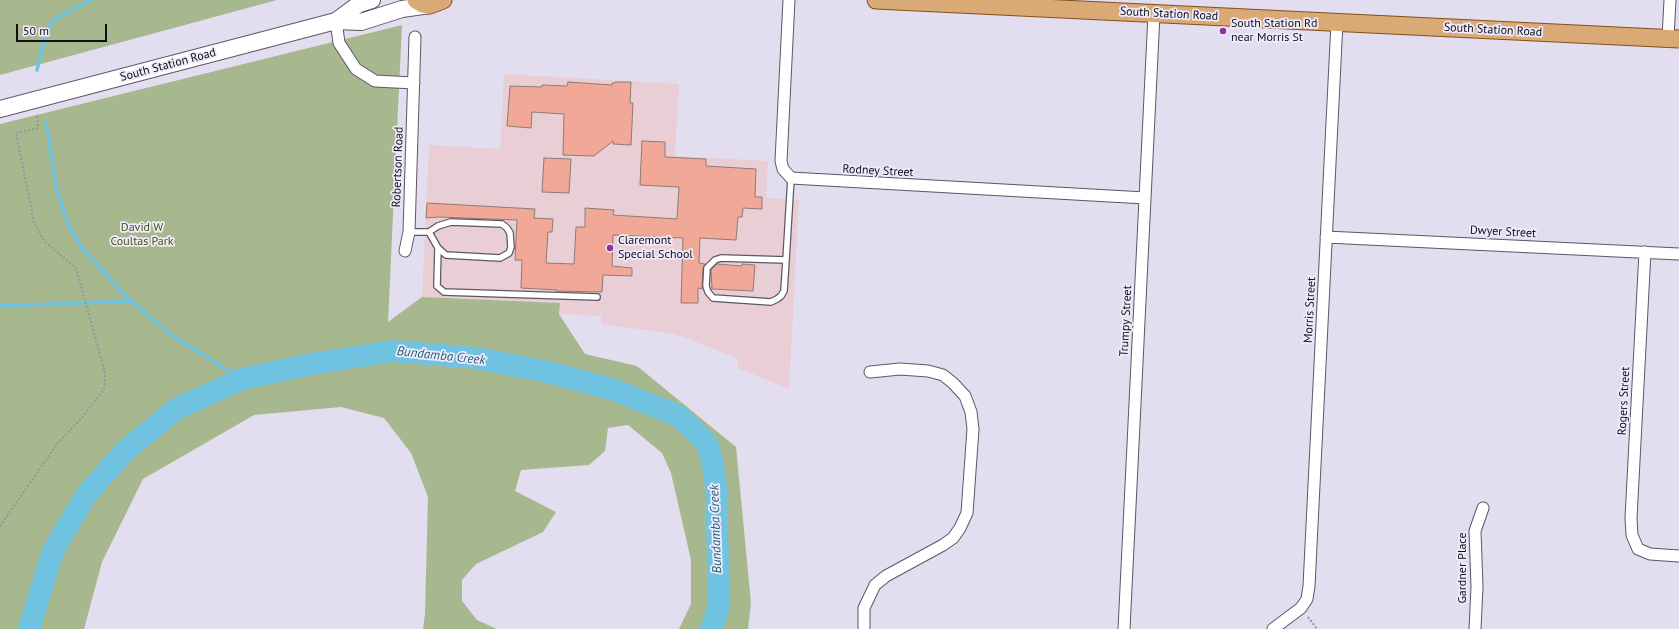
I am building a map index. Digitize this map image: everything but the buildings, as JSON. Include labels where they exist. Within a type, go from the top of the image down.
[{"type":"main road","name":"South Station Road","points":[[336,21],[359,4],[372,0]]},
{"type":"main road","name":"South Station Road","points":[[876,0],[1673,39]]},
{"type":"main road","name":"South Station Road","points":[[0,109],[336,21],[361,22],[430,2]]},
{"type":"street","points":[[789,0],[781,160],[783,169],[791,178]]},
{"type":"street","points":[[1670,0],[1673,39]]},
{"type":"street","name":"Trumpy Street","points":[[1124,629],[1154,14]]},
{"type":"street","points":[[336,21],[339,43],[356,69],[375,81],[414,83]]},
{"type":"street","name":"Morris Street","points":[[1304,603],[1326,237],[1337,22]]},
{"type":"street","name":"Robertson Road","points":[[405,251],[409,232],[415,37]]},
{"type":"street","name":"Rodney Street","points":[[791,178],[1144,198]]},
{"type":"street","name":"Dwyer Street","points":[[1326,237],[1679,254]]},
{"type":"street","name":"Rogers Street","points":[[1645,252],[1631,518],[1632,535],[1638,549],[1650,554],[1679,556]]},
{"type":"street","points":[[864,629],[864,608],[875,585],[886,576],[943,545],[953,538],[960,528],[967,513],[973,429],[971,412],[965,396],[943,375],[928,371],[900,369],[870,372]]},
{"type":"street","name":"Gardner Place","points":[[1475,629],[1477,587],[1474,531],[1483,508]]},
{"type":"street","points":[[1273,629],[1304,603]]},
{"type":"lane","points":[[786,260],[721,258],[715,260],[707,268],[706,286],[708,292],[713,298],[771,302],[777,300],[784,291],[786,260],[791,178]]},
{"type":"lane","points":[[409,232],[429,232],[438,226],[451,222],[502,224],[507,228],[511,237],[511,247],[509,253],[500,258],[446,255],[438,248],[429,232]]},
{"type":"lane","points":[[438,248],[437,286],[444,292],[597,297]]},
{"type":"path","points":[[0,526],[57,444],[81,419],[104,389],[105,373],[76,268],[45,242],[34,222],[16,133],[38,128],[37,114]]},
{"type":"path","points":[[1304,603],[1318,629]]},
{"type":"shaded area","name":"Claremont Special School","points":[[504,74],[679,84],[675,156],[768,161],[766,198],[799,200],[789,389],[738,368],[737,358],[675,334],[601,324],[601,316],[559,314],[560,303],[422,297],[429,145],[500,149]]},
{"type":"green space","points":[[0,0],[277,0],[0,75]]},
{"type":"green space","name":"David W Coultas Park","points":[[402,25],[388,322],[422,297],[560,303],[559,314],[585,354],[637,366],[736,447],[751,603],[748,629],[679,629],[691,604],[691,560],[671,473],[662,453],[628,425],[608,428],[605,451],[589,465],[521,470],[515,491],[556,512],[543,532],[476,564],[462,580],[462,601],[477,620],[497,629],[423,629],[425,614],[428,497],[411,453],[384,418],[341,407],[254,415],[143,479],[102,562],[84,629],[0,629],[0,124]]},
{"type":"waterway","points":[[37,70],[42,48],[53,20],[91,0]]},
{"type":"waterway","points":[[46,122],[57,190],[68,224],[82,248],[125,295],[171,335],[242,379]]},
{"type":"waterway","points":[[0,306],[131,301]]},
{"type":"waterway","name":"Bundamba Creek","points":[[29,629],[53,551],[86,495],[125,451],[176,409],[242,379],[311,364],[393,351],[475,358],[544,371],[615,390],[679,416],[707,443],[713,464],[716,488],[719,606],[711,629]]},
{"type":"place","name":"South Station Rd near Morris St","points":[[1223,31]]},
{"type":"place","name":"Claremont Special School","points":[[610,248]]}]
